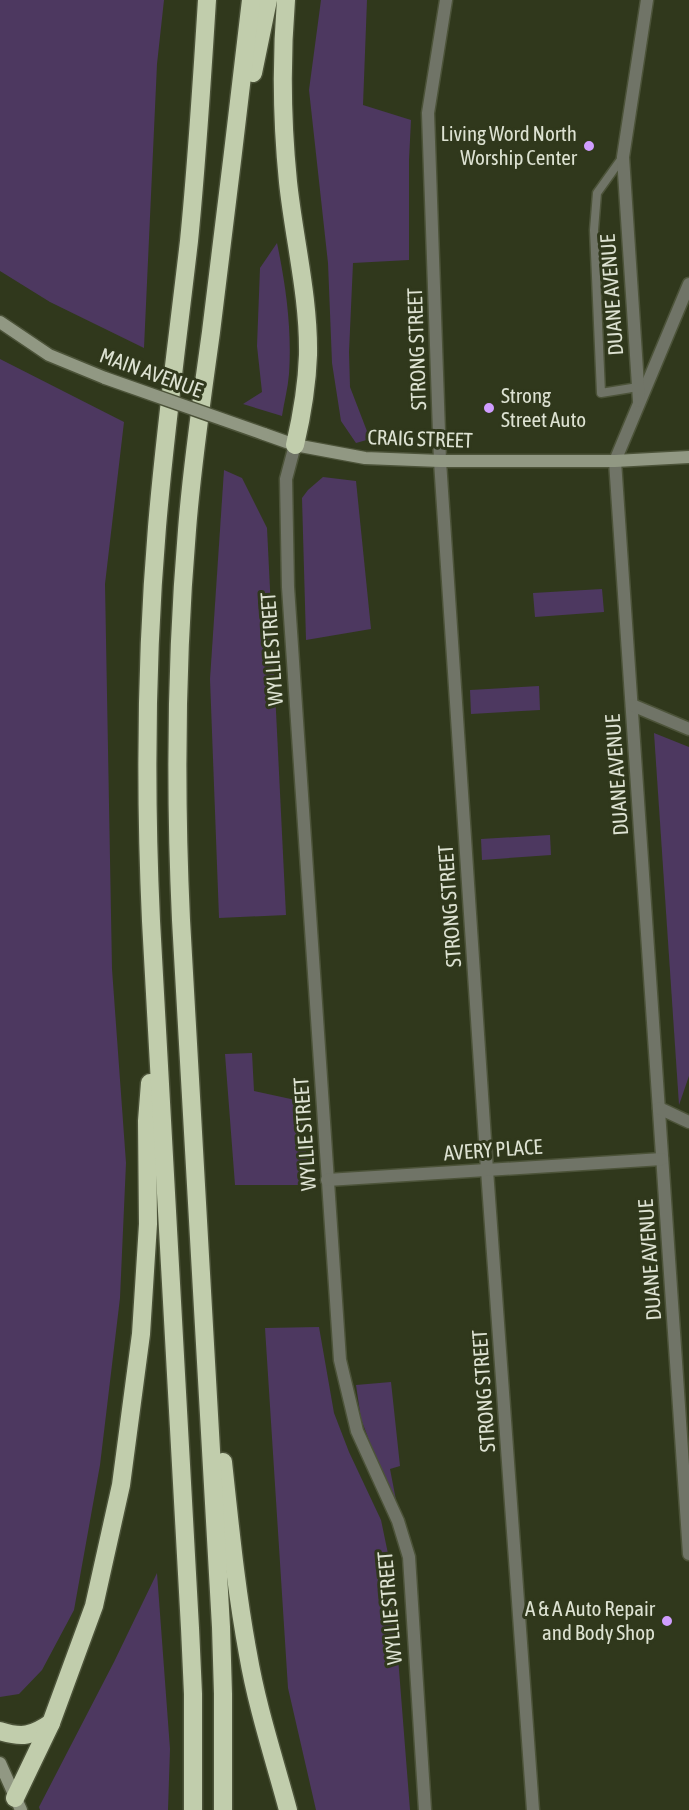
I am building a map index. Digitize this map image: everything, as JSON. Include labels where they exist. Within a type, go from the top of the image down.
[{"type":"highway","points":[[193,1810],[194,1748],[190,1628],[147,832],[148,683],[157,526],[196,160],[207,0]]},
{"type":"highway","points":[[223,1810],[223,1671],[178,842],[178,684],[190,494],[251,0]]},
{"type":"highway","points":[[232,162],[268,0]]},
{"type":"highway","points":[[286,0],[282,55],[285,140],[289,193],[305,306],[308,346],[303,404],[295,445]]},
{"type":"highway","points":[[15,1806],[51,1723],[94,1606],[121,1485],[141,1334],[148,1224],[147,1121],[155,1000]]},
{"type":"highway","points":[[200,1250],[232,1549],[242,1621],[255,1689],[288,1810]]},
{"type":"highway","points":[[0,1731],[13,1735],[27,1735],[39,1732],[51,1723]]},
{"type":"street","name":"STRONG STREET","points":[[446,0],[428,113],[440,462],[487,1170],[533,1810]]},
{"type":"street","name":"DUANE AVENUE","points":[[647,0],[623,157],[639,406],[615,461],[689,1554]]},
{"type":"street","points":[[639,406],[689,284]]},
{"type":"street","name":"MAIN AVENUE","points":[[0,322],[49,355],[105,378],[295,445]]},
{"type":"street","name":"CRAIG STREET","points":[[295,445],[365,458],[440,462],[615,461],[689,458]]},
{"type":"street","name":"WYLLIE STREET","points":[[295,445],[286,479],[288,586],[340,1360],[357,1431],[398,1521],[409,1557],[425,1810]]},
{"type":"street","points":[[632,705],[689,729]]},
{"type":"street","points":[[659,1108],[689,1122]]},
{"type":"street","name":"AVERY PLACE","points":[[327,1180],[662,1159]]},
{"type":"street","points":[[0,1763],[15,1806]]},
{"type":"lane","points":[[623,157],[597,193],[594,230],[601,393],[638,387]]},
{"type":"shaded area","points":[[0,0],[164,0],[157,64],[144,348],[50,302],[0,271]]},
{"type":"shaded area","points":[[321,0],[367,0],[363,105],[411,120],[409,260],[353,263],[349,352],[350,387],[370,439],[356,443],[341,421],[332,363],[328,263],[309,90]]},
{"type":"shaded area","points":[[277,243],[286,292],[290,341],[288,379],[282,416],[243,404],[262,392],[257,346],[260,268]]},
{"type":"shaded area","points":[[0,359],[124,422],[105,584],[112,969],[126,1163],[120,1298],[100,1465],[74,1610],[42,1670],[19,1694],[0,1697]]},
{"type":"shaded area","points":[[224,470],[242,478],[267,528],[286,915],[219,918],[210,679]]},
{"type":"shaded area","points":[[323,477],[356,481],[371,629],[306,640],[302,498]]},
{"type":"shaded area","points":[[602,589],[604,612],[535,617],[533,593]]},
{"type":"shaded area","points":[[539,686],[540,710],[471,714],[470,690]]},
{"type":"shaded area","points":[[654,733],[689,747],[689,1076],[679,1105]]},
{"type":"shaded area","points":[[550,835],[551,855],[482,860],[481,839]]},
{"type":"shaded area","points":[[252,1053],[254,1091],[300,1101],[310,1185],[235,1185],[225,1054]]},
{"type":"shaded area","points":[[319,1327],[334,1413],[349,1452],[381,1520],[391,1568],[410,1810],[316,1810],[288,1688],[265,1328]]},
{"type":"shaded area","points":[[391,1382],[400,1466],[390,1469],[396,1500],[375,1456],[361,1419],[356,1385]]},
{"type":"shaded area","points":[[157,1573],[170,1749],[168,1810],[40,1810],[39,1807]]},
{"type":"place","name":"Living Word North Worship Center","points":[[589,146]]},
{"type":"place","name":"Strong Street Auto","points":[[489,408]]},
{"type":"place","name":"A & A Auto Repair and Body Shop","points":[[667,1621]]}]
